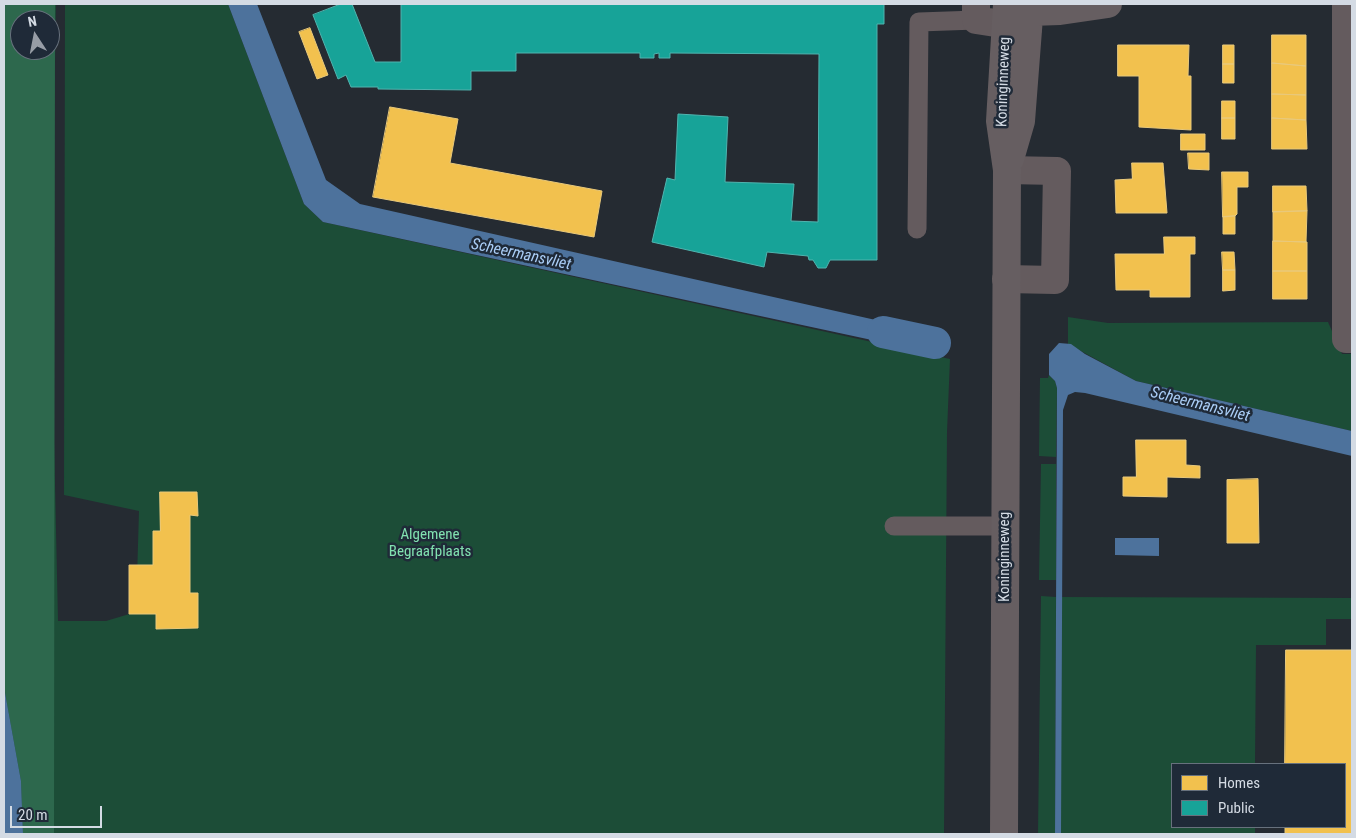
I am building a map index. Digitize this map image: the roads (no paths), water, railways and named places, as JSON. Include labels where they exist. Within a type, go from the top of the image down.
[{"type":"main road","points":[[1021,13],[1060,11],[1108,4]]},
{"type":"main road","name":"Koninginneweg","points":[[1004,834],[1008,170],[1021,121],[1021,13]]},
{"type":"street","points":[[1346,4],[1346,339],[1352,339]]},
{"type":"street","name":"Koninginneweg","points":[[976,12],[1021,13]]},
{"type":"street","points":[[1006,280],[1055,280],[1057,171],[1008,170]]},
{"type":"lane","points":[[917,229],[919,22],[976,12]]},
{"type":"lane","points":[[894,526],[1005,526]]},
{"type":"water","points":[[228,4],[257,4],[326,180],[360,204],[929,332],[923,351],[323,222],[304,204]]},
{"type":"water","points":[[1059,343],[1071,344],[1085,354],[1136,381],[1352,431],[1352,456],[1085,393],[1075,392],[1068,395],[1063,410],[1061,834],[1055,834],[1057,388],[1055,381],[1049,375],[1049,354]]},
{"type":"water","points":[[1115,538],[1159,538],[1159,556],[1115,555]]},
{"type":"water","points":[[4,687],[21,781],[23,834],[4,834]]},
{"type":"waterway","name":"Scheermansvliet","points":[[883,332],[935,343]]},
{"type":"park label","name":"Algemene Begraafplaats","points":[[430,544]]}]
